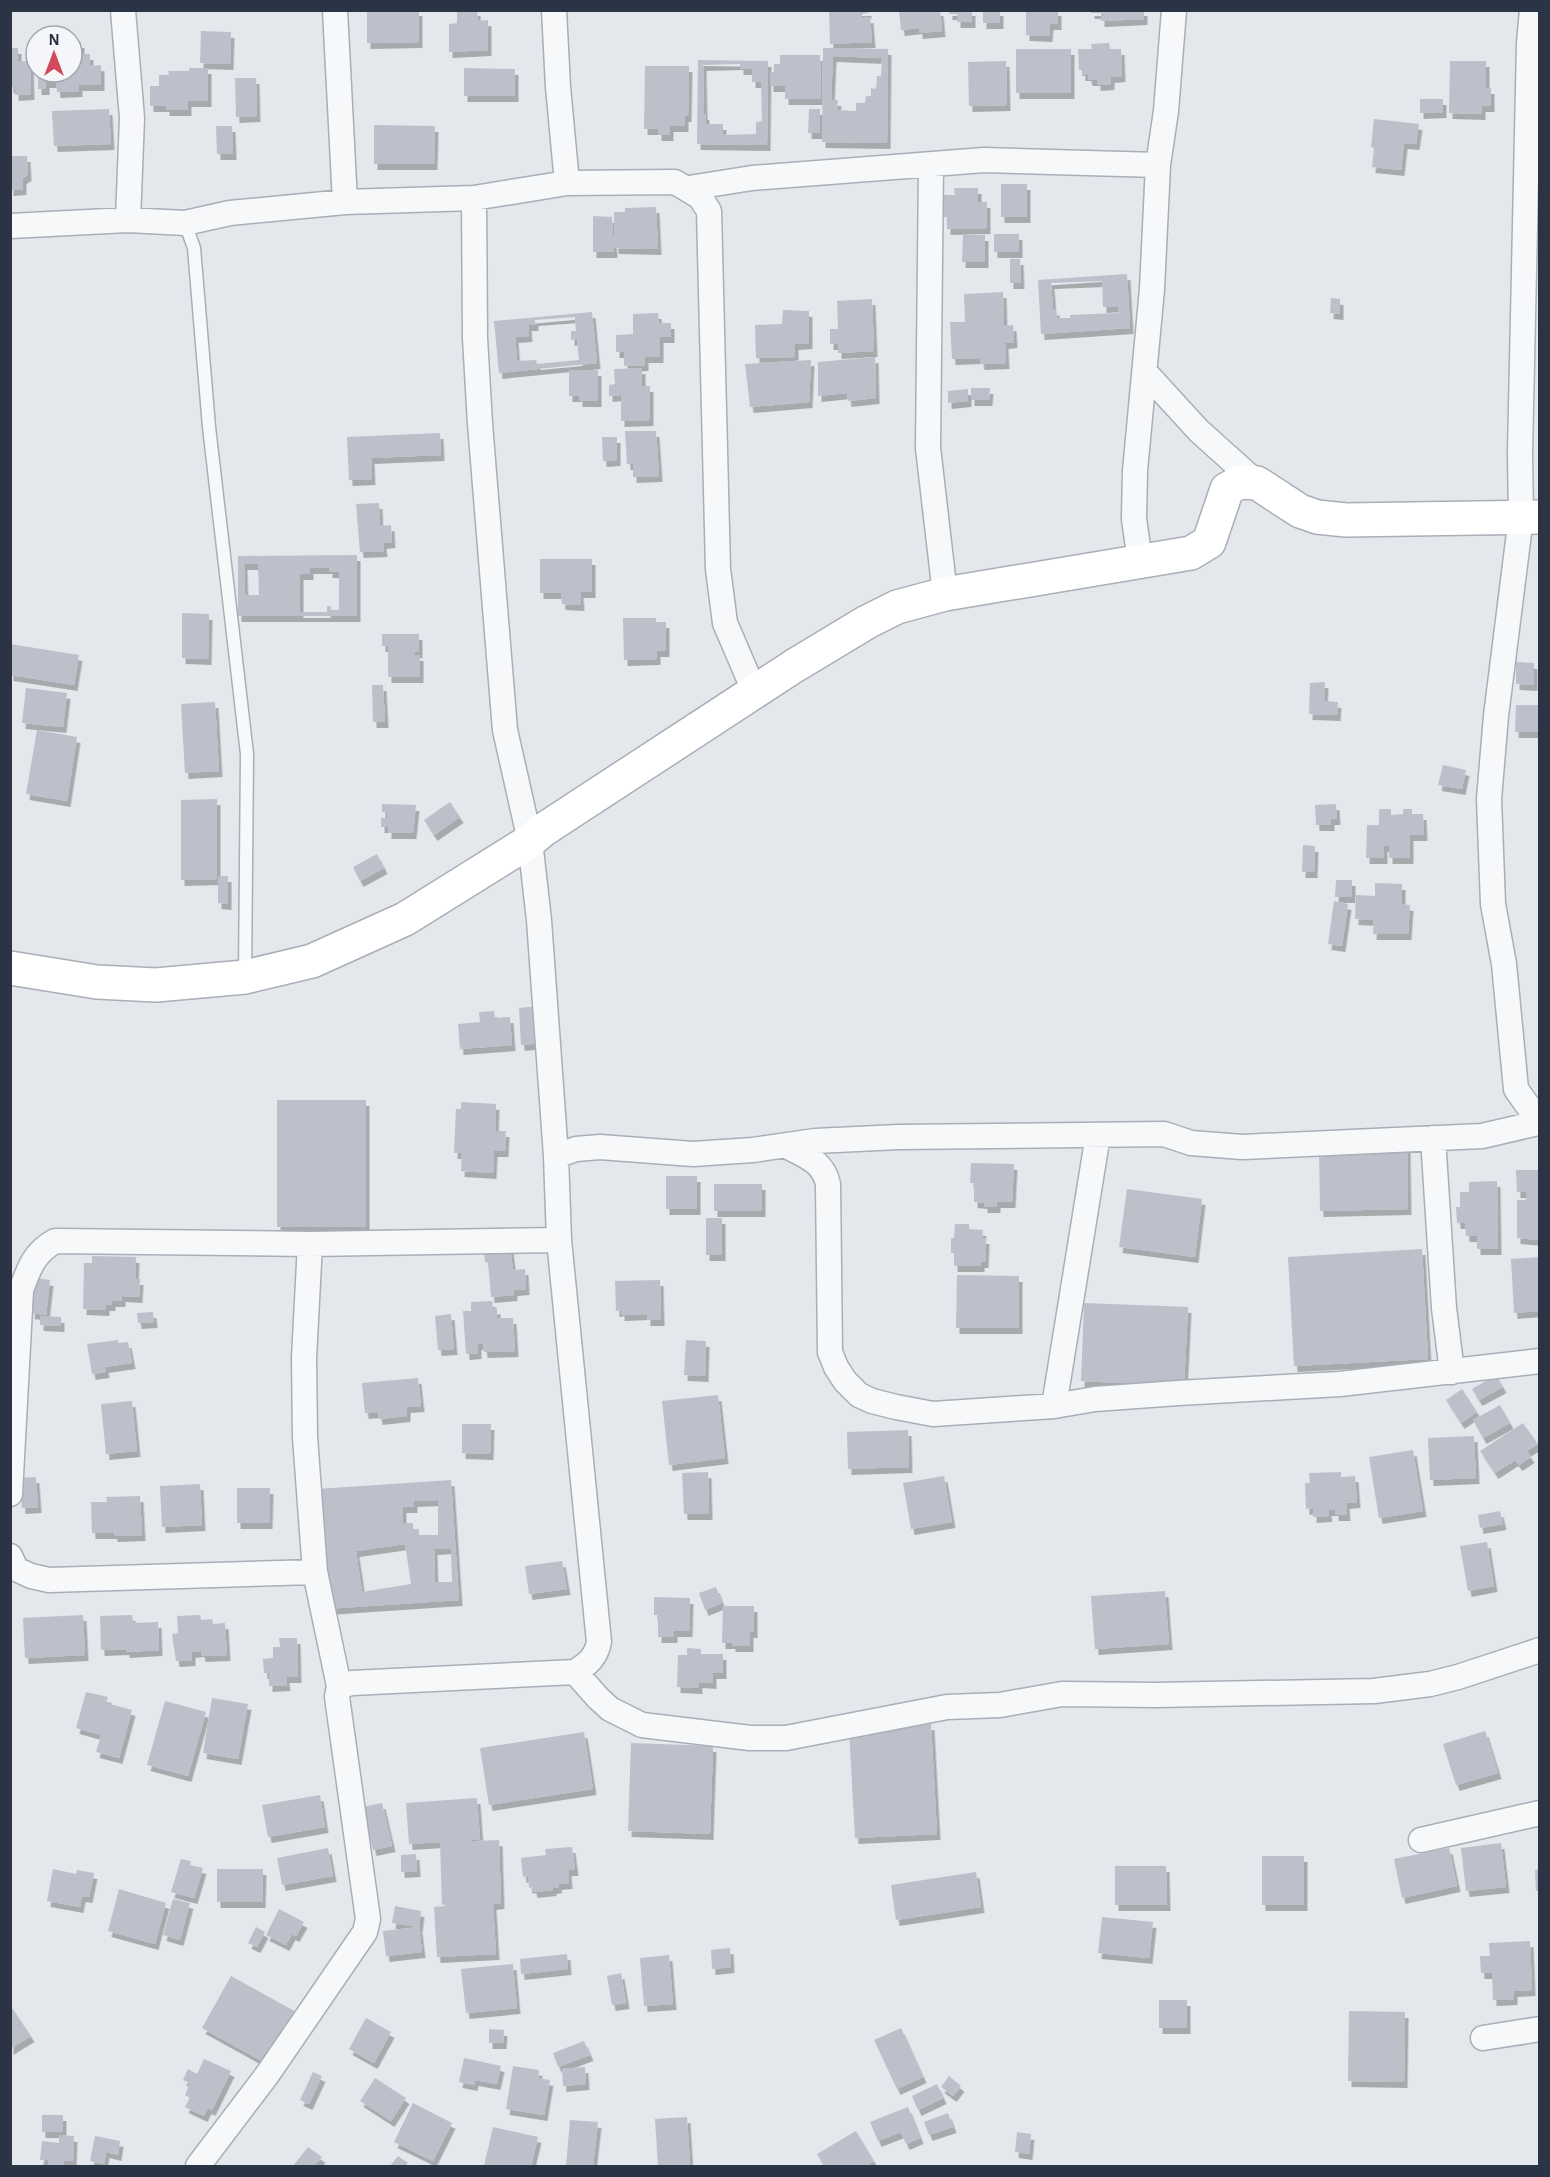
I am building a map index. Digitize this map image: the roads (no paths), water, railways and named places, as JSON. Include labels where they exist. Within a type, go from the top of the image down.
[{"type":"street","points":[[123,10],[132,118],[128,220]]},
{"type":"street","points":[[335,10],[345,202]]},
{"type":"street","points":[[554,10],[567,183]]},
{"type":"street","points":[[1140,561],[1134,519],[1135,480],[1145,372],[1158,165],[1166,111],[1173,10]]},
{"type":"street","points":[[556,1156],[576,1149],[600,1147],[693,1154],[787,1146],[816,1141],[899,1137],[1164,1134],[1191,1143],[1242,1147],[1482,1136],[1539,1123],[1516,1089],[1504,964],[1493,904],[1489,799],[1496,716],[1530,517],[1520,453],[1533,161],[1529,43],[1532,10]]},
{"type":"street","points":[[689,188],[752,178],[984,160],[1158,165]]},
{"type":"street","points":[[932,165],[928,448],[945,594]]},
{"type":"street","points":[[10,225],[128,220],[185,223],[230,213],[345,202],[474,198],[567,183],[675,182],[689,188],[700,197],[710,211],[718,569],[725,623],[754,693]]},
{"type":"street","points":[[339,1686],[352,1683],[575,1672],[597,1653],[599,1642],[559,1240],[556,1156],[539,920],[530,841],[505,730],[480,424],[475,338],[474,198]]},
{"type":"street","points":[[1145,372],[1199,431],[1257,483],[1300,511],[1346,520],[1530,517]]},
{"type":"street","points":[[10,968],[97,982],[156,985],[245,977],[312,961],[405,920],[867,622],[897,607],[945,594],[1191,553],[1209,542],[1227,489],[1240,482],[1257,483]]},
{"type":"street","points":[[1054,1406],[1098,1135]]},
{"type":"street","points":[[1433,1138],[1444,1308],[1452,1372]]},
{"type":"street","points":[[787,1146],[819,1164],[825,1171],[828,1184],[830,1352],[845,1381],[859,1395],[872,1401],[933,1414],[1054,1406],[1137,1395],[1340,1384],[1539,1361]]},
{"type":"street","points":[[10,1494],[16,1294],[35,1257],[43,1248],[55,1241],[310,1244],[559,1240]]},
{"type":"street","points":[[198,2166],[267,2075],[365,1932],[368,1919],[337,1696],[339,1686],[315,1572],[305,1437],[304,1358],[310,1244]]},
{"type":"street","points":[[10,1556],[16,1569],[31,1576],[49,1580],[315,1572]]},
{"type":"street","points":[[575,1672],[597,1698],[610,1709],[642,1725],[750,1738],[786,1738],[947,1707],[1000,1706],[1062,1694],[1156,1695],[1374,1691],[1430,1684],[1539,1650]]},
{"type":"street","points":[[1421,1840],[1539,1813]]},
{"type":"street","points":[[1483,2038],[1539,2029]]},
{"type":"lane","points":[[185,223],[194,248],[208,427],[247,754],[245,977]]}]
